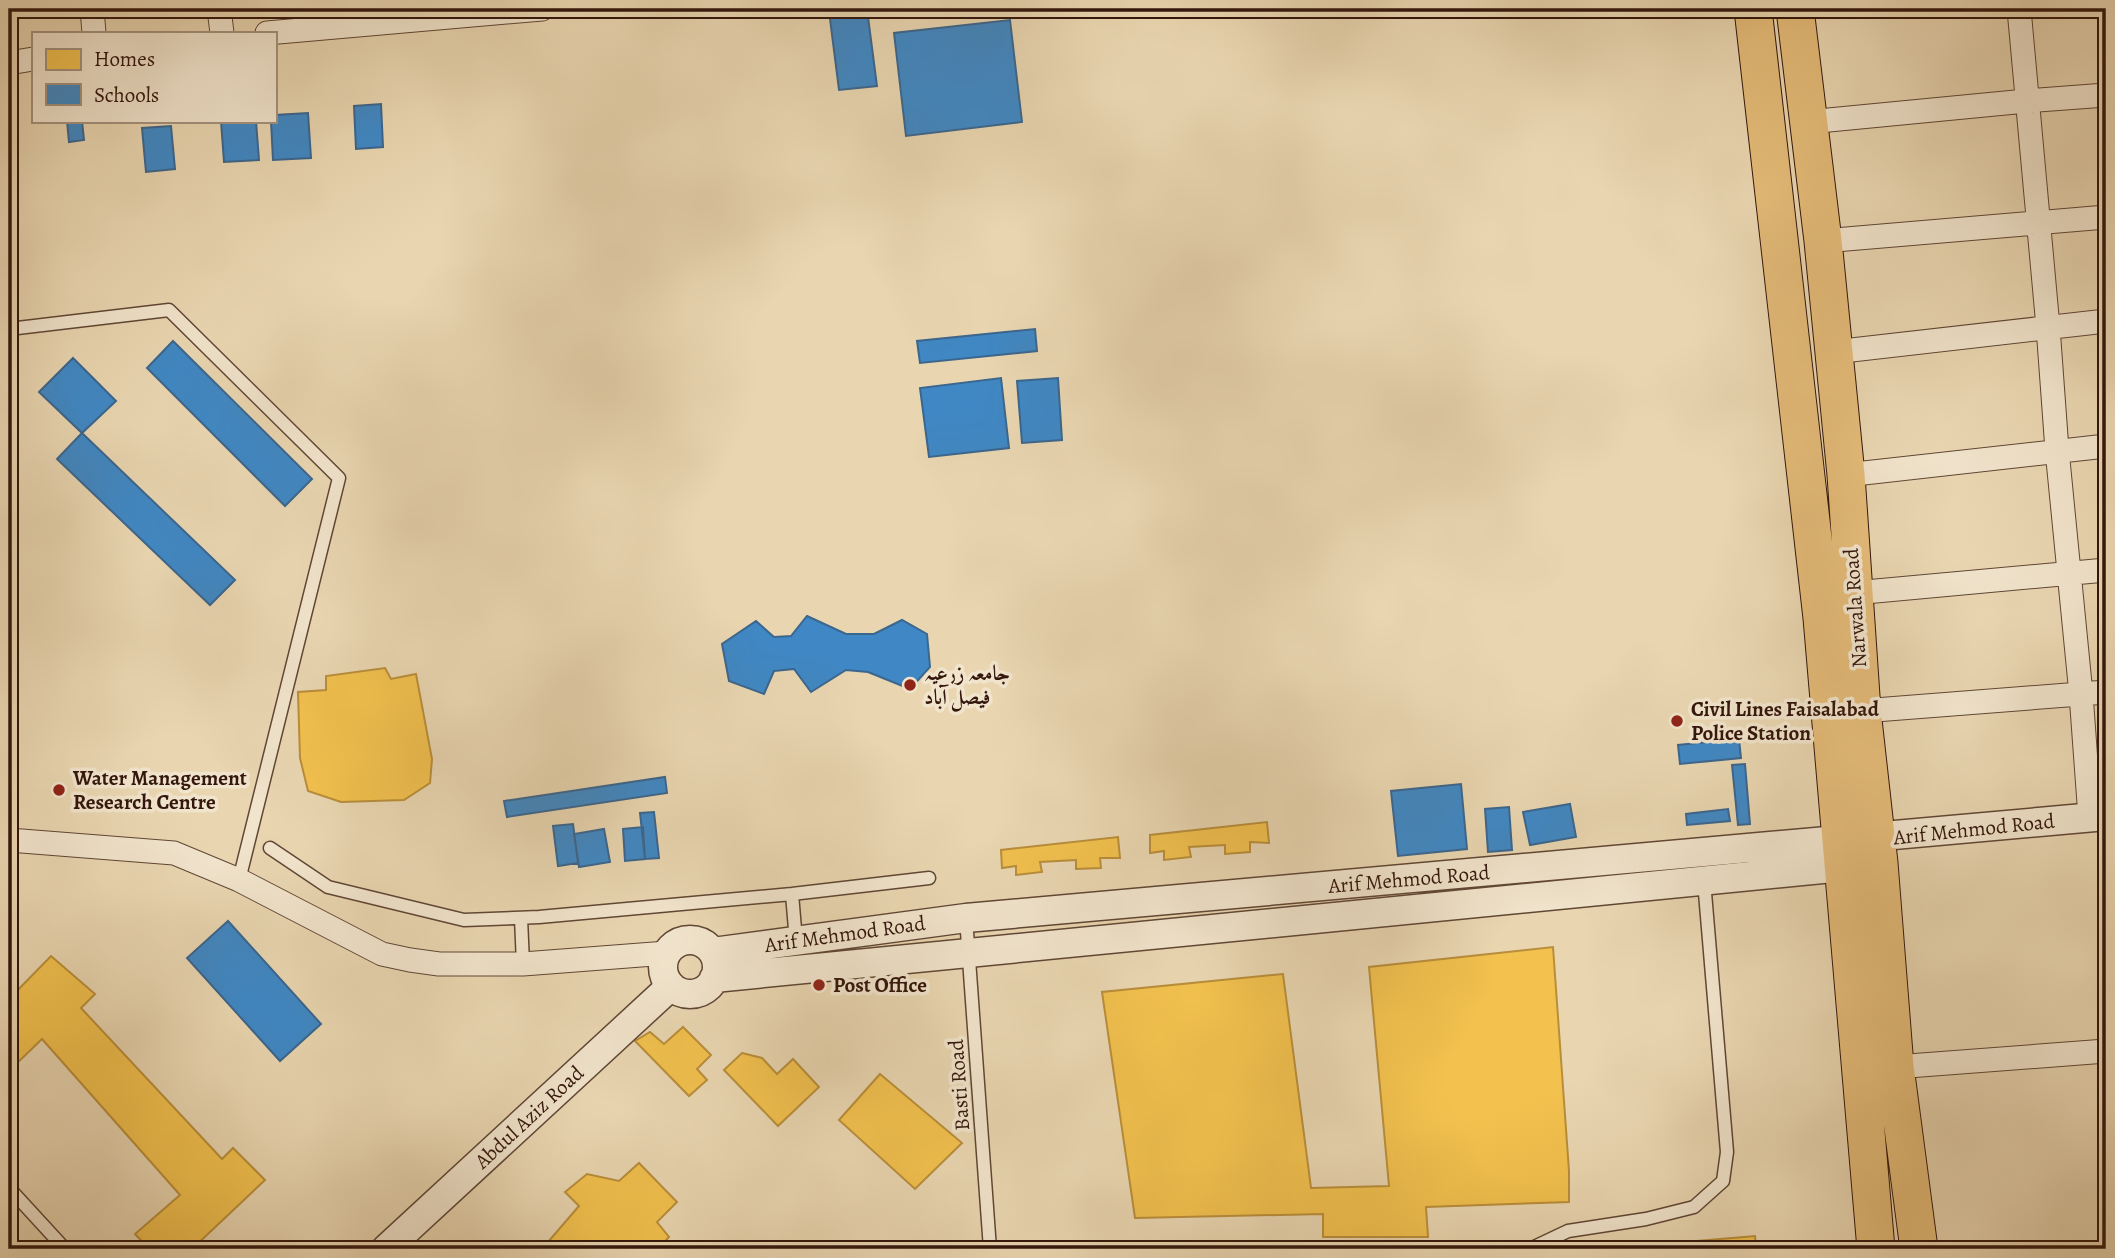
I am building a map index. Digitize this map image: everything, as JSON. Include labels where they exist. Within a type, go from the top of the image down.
[{"type":"main road","name":"Narwala Road","points":[[1753,9],[1822,618],[1895,1067],[1919,1249]]},
{"type":"main road","name":"Narwala Road","points":[[1795,9],[1823,241],[1846,475],[1862,711],[1860,852],[1876,1249]]},
{"type":"street","points":[[92,9],[94,32]]},
{"type":"street","points":[[219,9],[222,32]]},
{"type":"street","points":[[274,32],[402,15],[542,9]]},
{"type":"street","points":[[2019,9],[2040,224],[2068,572],[2098,817]]},
{"type":"street","points":[[9,63],[32,59]]},
{"type":"street","points":[[1808,122],[2106,95]]},
{"type":"street","points":[[1823,241],[2106,217]]},
{"type":"street","points":[[1834,352],[2106,321]]},
{"type":"street","points":[[1846,475],[2106,446]]},
{"type":"street","points":[[1854,593],[2106,570]]},
{"type":"street","points":[[1862,711],[2106,692]]},
{"type":"street","name":"Arif Mehmod Road","points":[[714,965],[796,941],[966,918],[1586,864],[1860,852],[2098,817]]},
{"type":"street","points":[[9,840],[174,853],[239,880],[382,954],[439,964],[523,964],[667,953]]},
{"type":"street","points":[[714,965],[969,952],[1589,892],[1704,880],[1860,852]]},
{"type":"street","points":[[1586,864],[1589,892]]},
{"type":"street","points":[[1272,891],[1275,922]]},
{"type":"street","points":[[1041,912],[1044,945]]},
{"type":"street","points":[[689,940],[699,941],[714,965],[703,990],[695,993],[678,991],[671,986],[664,971],[667,953],[673,946],[689,940]]},
{"type":"street","name":"Abdul Aziz Road","points":[[386,1249],[671,986]]},
{"type":"street","points":[[1895,1067],[2106,1051]]},
{"type":"lane","points":[[9,330],[169,310],[339,478],[239,880]]},
{"type":"lane","points":[[270,848],[328,887],[464,920],[521,918],[792,894],[929,878]]},
{"type":"lane","points":[[1530,1249],[1568,1231],[1646,1219],[1694,1207],[1723,1181],[1727,1153],[1704,880]]},
{"type":"lane","points":[[792,894],[796,941]]},
{"type":"lane","points":[[521,918],[523,964]]},
{"type":"lane","name":"Basti Road","points":[[966,918],[990,1249]]},
{"type":"lane","points":[[9,1188],[65,1249]]},
{"type":"building: Homes","points":[[385,668],[391,679],[416,674],[432,759],[430,783],[404,800],[341,802],[308,791],[300,758],[298,692],[326,690],[326,676]]},
{"type":"building: Homes","points":[[1267,822],[1269,843],[1250,842],[1250,852],[1225,854],[1225,845],[1189,847],[1191,857],[1164,860],[1164,851],[1150,853],[1150,835]]},
{"type":"building: Homes","points":[[1118,837],[1120,858],[1100,858],[1101,868],[1076,869],[1076,860],[1040,862],[1042,872],[1016,875],[1016,866],[1002,868],[1001,850]]},
{"type":"building: Homes","points":[[1553,947],[1569,1202],[1426,1207],[1428,1237],[1323,1237],[1323,1214],[1135,1218],[1102,992],[1283,974],[1311,1188],[1389,1186],[1369,967]]},
{"type":"building: Homes","points":[[51,956],[95,994],[81,1008],[222,1159],[233,1148],[265,1180],[192,1249],[149,1249],[135,1234],[180,1195],[42,1039],[9,1071],[9,999]]},
{"type":"building: Homes","points":[[683,1027],[711,1055],[697,1069],[707,1080],[689,1096],[635,1041],[650,1032],[664,1044]]},
{"type":"building: Homes","points":[[742,1053],[762,1058],[777,1074],[793,1059],[819,1087],[778,1126],[724,1070]]},
{"type":"building: Homes","points":[[880,1074],[962,1143],[915,1189],[839,1120]]},
{"type":"building: Homes","points":[[639,1163],[677,1202],[657,1222],[669,1237],[658,1249],[556,1249],[548,1242],[579,1206],[565,1192],[587,1174],[619,1181]]},
{"type":"building: Homes","points":[[1755,1236],[1756,1249],[1601,1249]]},
{"type":"building: Schools","points":[[867,9],[877,86],[839,90],[829,11]]},
{"type":"building: Schools","points":[[1010,20],[1022,122],[906,136],[894,33]]},
{"type":"building: Schools","points":[[381,104],[383,147],[356,149],[354,106]]},
{"type":"building: Schools","points":[[308,113],[311,158],[273,160],[271,122],[276,122],[276,115]]},
{"type":"building: Schools","points":[[67,122],[82,122],[84,140],[69,142]]},
{"type":"building: Schools","points":[[221,122],[256,122],[259,160],[224,162]]},
{"type":"building: Schools","points":[[171,126],[175,169],[146,172],[142,128]]},
{"type":"building: Schools","points":[[1035,329],[1037,351],[920,363],[917,341]]},
{"type":"building: Schools","points":[[173,341],[312,479],[285,506],[147,368]]},
{"type":"building: Schools","points":[[73,358],[116,401],[82,433],[39,392]]},
{"type":"building: Schools","points":[[1001,378],[1009,448],[929,457],[920,388]]},
{"type":"building: Schools","points":[[1058,378],[1062,440],[1022,443],[1017,381]]},
{"type":"building: Schools","points":[[82,433],[235,580],[210,605],[57,459]]},
{"type":"building: Schools","points":[[807,616],[846,634],[874,634],[902,620],[927,634],[930,667],[910,689],[868,672],[846,670],[811,692],[794,669],[774,671],[764,694],[729,681],[722,644],[756,621],[774,637],[791,636]]},
{"type":"building: Schools","points":[[1739,739],[1741,758],[1680,764],[1678,745]]},
{"type":"building: Schools","points":[[1745,764],[1750,824],[1738,825],[1732,765]]},
{"type":"building: Schools","points":[[665,777],[667,793],[507,817],[504,801]]},
{"type":"building: Schools","points":[[1461,784],[1467,849],[1398,856],[1391,791]]},
{"type":"building: Schools","points":[[1570,804],[1576,837],[1530,845],[1523,812]]},
{"type":"building: Schools","points":[[1509,807],[1512,850],[1488,852],[1485,809]]},
{"type":"building: Schools","points":[[1728,809],[1730,821],[1687,825],[1686,814]]},
{"type":"building: Schools","points":[[654,812],[659,858],[645,859],[640,813]]},
{"type":"building: Schools","points":[[573,824],[578,863],[558,866],[553,826]]},
{"type":"building: Schools","points":[[643,827],[645,859],[625,861],[623,829]]},
{"type":"building: Schools","points":[[604,829],[610,862],[579,867],[574,834]]},
{"type":"building: Schools","points":[[228,921],[321,1024],[280,1061],[187,958]]},
{"type":"place","name":"جامعہ زرعیہ فیصل آباد","points":[[910,685]]},
{"type":"place","name":"Civil Lines Faisalabad Police Station","points":[[1677,721]]},
{"type":"place","name":"Water Management Research Centre","points":[[59,790]]},
{"type":"place","name":"Post Office","points":[[819,985]]}]
